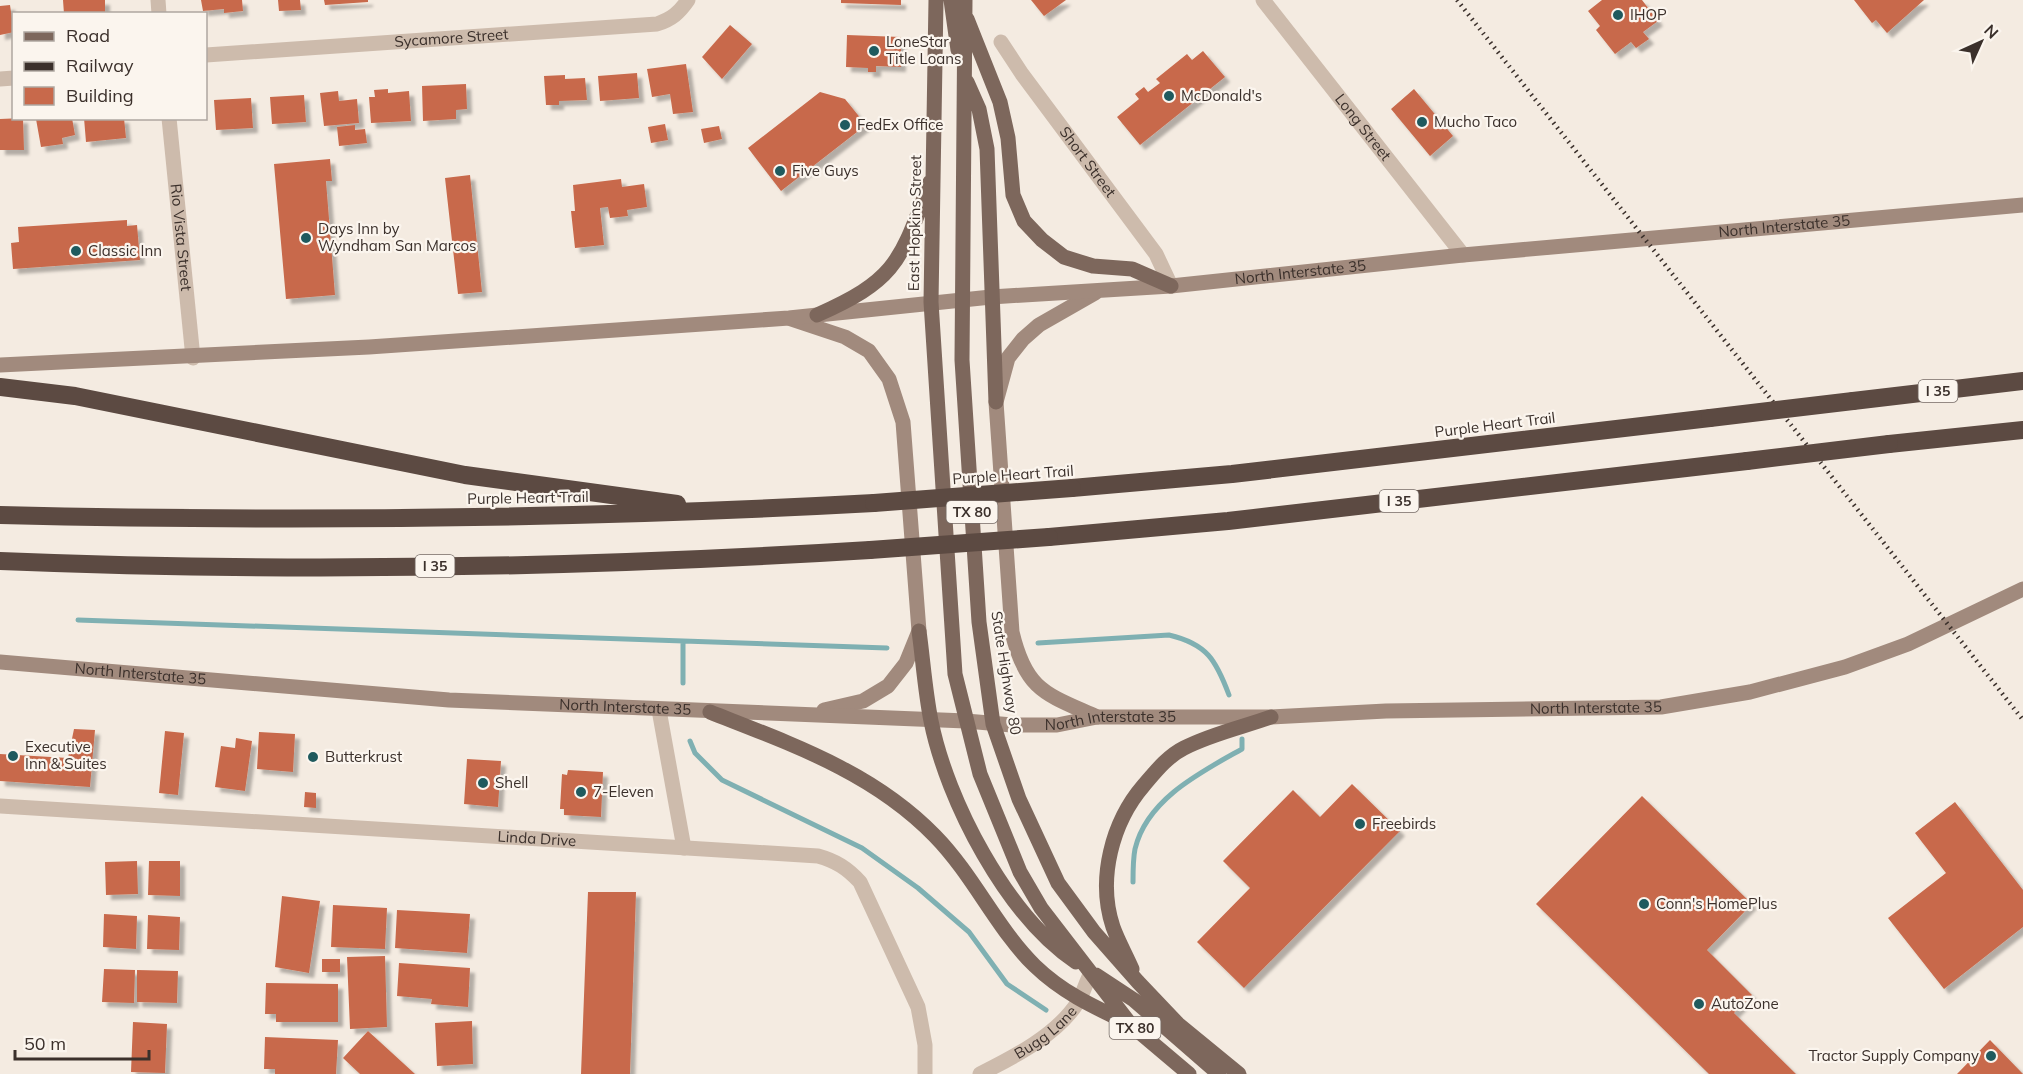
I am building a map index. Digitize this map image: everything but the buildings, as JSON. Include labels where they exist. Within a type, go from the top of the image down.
[{"type":"highway","name":"Purple Heart Trail","points":[[0,515],[338,520],[730,511],[874,503],[1232,474],[2023,381]]},
{"type":"highway","points":[[0,387],[75,396],[465,476],[730,511]]},
{"type":"highway","name":"I 35","points":[[0,561],[226,567],[377,566],[645,562],[870,550],[1049,537],[1239,519],[2023,430]]},
{"type":"main road","name":"East Hopkins Street","points":[[931,302],[936,0]]},
{"type":"main road","points":[[951,0],[964,76],[979,109],[987,149],[996,402],[1012,633],[1019,661],[1035,683],[1051,696],[1097,717]]},
{"type":"main road","points":[[964,7],[1000,102],[1008,138],[1013,195],[1024,221],[1042,240],[1064,257],[1093,266],[1132,269],[1171,286]]},
{"type":"main road","name":"TX 80","points":[[962,300],[964,7]]},
{"type":"main road","points":[[817,315],[858,297],[876,284],[894,265],[907,245],[934,171]]},
{"type":"main road","name":"North Interstate 35","points":[[0,365],[193,358],[789,318],[931,302],[1171,286],[1463,255],[2023,205]]},
{"type":"main road","points":[[996,402],[1008,358],[1023,339],[1039,326],[1098,292]]},
{"type":"main road","name":"State Highway 80","points":[[962,300],[962,360],[979,622],[993,724],[1019,799],[1058,883],[1094,932],[1178,1024],[1239,1074]]},
{"type":"main road","name":"TX 80","points":[[931,302],[955,674],[980,774],[1020,872],[1041,908],[1131,1025],[1189,1074]]},
{"type":"main road","points":[[789,318],[845,337],[869,351],[889,379],[903,422],[919,631],[931,721],[951,788],[968,825],[998,876],[1042,935],[1091,973],[1134,1000],[1219,1074]]},
{"type":"main road","name":"North Interstate 35","points":[[0,663],[426,698],[993,724],[1057,725],[1097,717],[1271,717],[1386,711],[1661,707],[1750,692],[1845,667],[1908,644],[2023,589]]},
{"type":"main road","points":[[806,715],[863,701],[888,686],[906,663],[919,631]]},
{"type":"main road","points":[[710,712],[808,751],[855,773],[890,796],[957,859],[1033,964],[1079,1001],[1131,1025]]},
{"type":"main road","points":[[1138,982],[1112,926],[1107,892],[1108,859],[1116,833],[1132,799],[1159,767],[1184,748],[1271,717]]},
{"type":"street","name":"Sycamore Street","points":[[207,55],[657,24],[669,20],[680,12],[688,0]]},
{"type":"street","name":"Long Street","points":[[1263,0],[1463,255]]},
{"type":"street","name":"Short Street","points":[[1001,42],[1022,74],[1156,254],[1171,286]]},
{"type":"street","name":"Rio Vista Street","points":[[169,120],[193,358]]},
{"type":"street","points":[[658,710],[684,848]]},
{"type":"street","name":"Linda Drive","points":[[0,806],[818,856],[833,860],[849,869],[860,882],[918,1007],[925,1045],[926,1074]]},
{"type":"street","name":"Bugg Lane","points":[[980,1074],[1011,1058],[1061,1021],[1079,1001],[1091,973]]},
{"type":"waterway","points":[[78,620],[887,648]]},
{"type":"waterway","points":[[1038,643],[1169,635],[1193,643],[1208,655],[1219,672],[1229,695]]},
{"type":"waterway","points":[[683,641],[683,683]]},
{"type":"waterway","points":[[1133,882],[1135,849],[1141,831],[1151,816],[1163,801],[1178,789],[1242,749],[1242,739]]},
{"type":"waterway","points":[[690,741],[695,753],[722,780],[862,848],[918,888],[969,932],[1007,984],[1046,1010]]},
{"type":"railway","points":[[1457,0],[2023,720]]},
{"type":"place","name":"IHOP","points":[[1618,15]]},
{"type":"place","name":"LoneStar Title Loans","points":[[874,51]]},
{"type":"place","name":"McDonald's","points":[[1169,96]]},
{"type":"place","name":"Mucho Taco","points":[[1422,122]]},
{"type":"place","name":"FedEx Office","points":[[845,125]]},
{"type":"place","name":"Five Guys","points":[[780,171]]},
{"type":"place","name":"Days Inn by Wyndham San Marcos","points":[[306,238]]},
{"type":"place","name":"Classic Inn","points":[[76,251]]},
{"type":"place","name":"Executive Inn & Suites","points":[[13,756]]},
{"type":"place","name":"Butterkrust","points":[[313,757]]},
{"type":"place","name":"Shell","points":[[483,783]]},
{"type":"place","name":"7-Eleven","points":[[581,792]]},
{"type":"place","name":"Freebirds","points":[[1360,824]]},
{"type":"place","name":"Conn's HomePlus","points":[[1644,904]]},
{"type":"place","name":"AutoZone","points":[[1699,1004]]},
{"type":"place","name":"Tractor Supply Company","points":[[1991,1056]]}]
